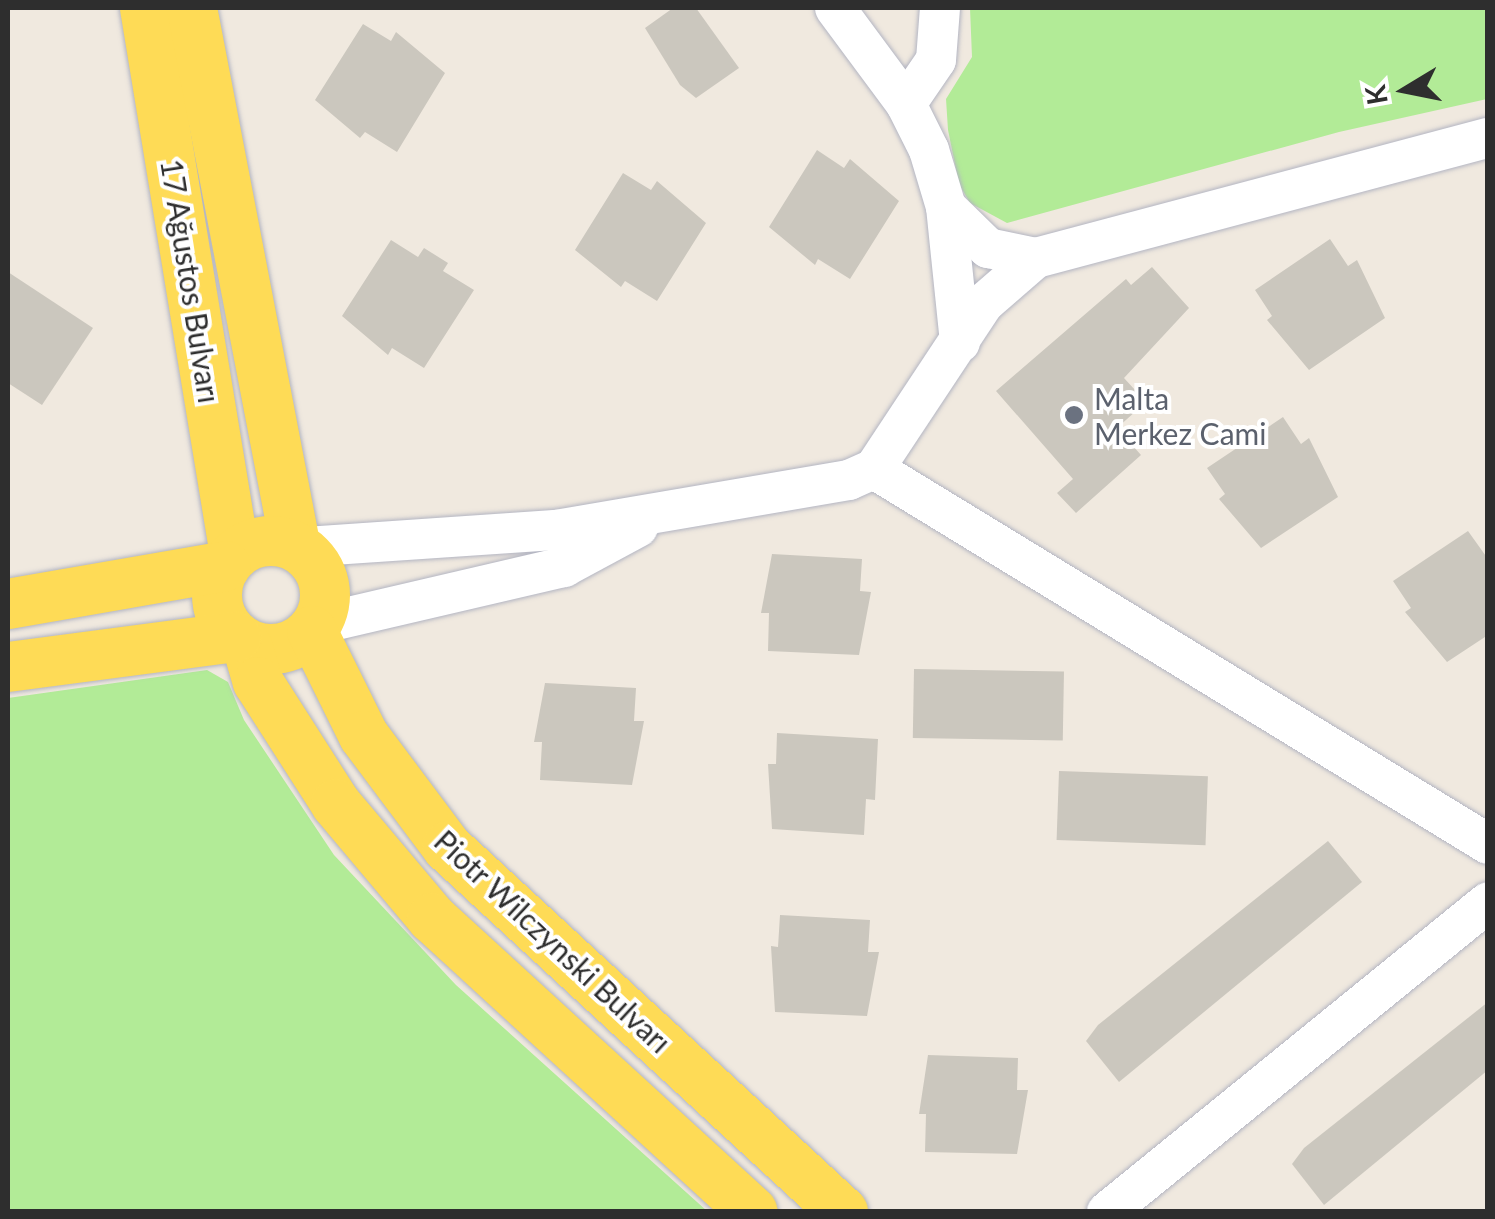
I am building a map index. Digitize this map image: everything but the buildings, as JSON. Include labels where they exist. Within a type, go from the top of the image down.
[{"type":"main road","name":"17 Ağustos Bulvarı","points":[[145,8],[230,561]]},
{"type":"main road","name":"17 Ağustos Bulvarı","points":[[192,8],[299,546]]},
{"type":"main road","points":[[8,604],[230,561],[268,540],[299,546]]},
{"type":"main road","name":"Piotr Wilczynski Bulvarı","points":[[299,546],[324,599],[315,628],[364,736],[448,846],[843,1212]]},
{"type":"main road","name":"Piotr Wilczynski Bulvarı","points":[[230,561],[220,601],[258,682],[336,804],[432,918],[753,1212]]},
{"type":"main road","points":[[8,667],[242,643],[283,648],[315,628]]},
{"type":"street","points":[[836,8],[906,104],[946,207],[960,342]]},
{"type":"street","points":[[906,104],[936,60],[940,8]]},
{"type":"street","points":[[299,546],[656,516],[824,488],[874,469],[1001,282],[1036,258],[1488,138]]},
{"type":"street","points":[[946,207],[988,248],[1036,258]]},
{"type":"street","points":[[874,469],[1488,844]]},
{"type":"street","points":[[315,628],[564,568],[656,516]]},
{"type":"street","points":[[1107,1212],[1488,902]]},
{"type":"green space","points":[[970,8],[1487,8],[1487,99],[1339,132],[1007,223],[970,203],[959,184],[948,130],[946,99],[972,57]]},
{"type":"green space","points":[[207,670],[228,682],[244,720],[334,855],[456,985],[707,1211],[8,1211],[8,698]]},
{"type":"place","name":"Malta Merkez Cami","points":[[1074,415]]}]
